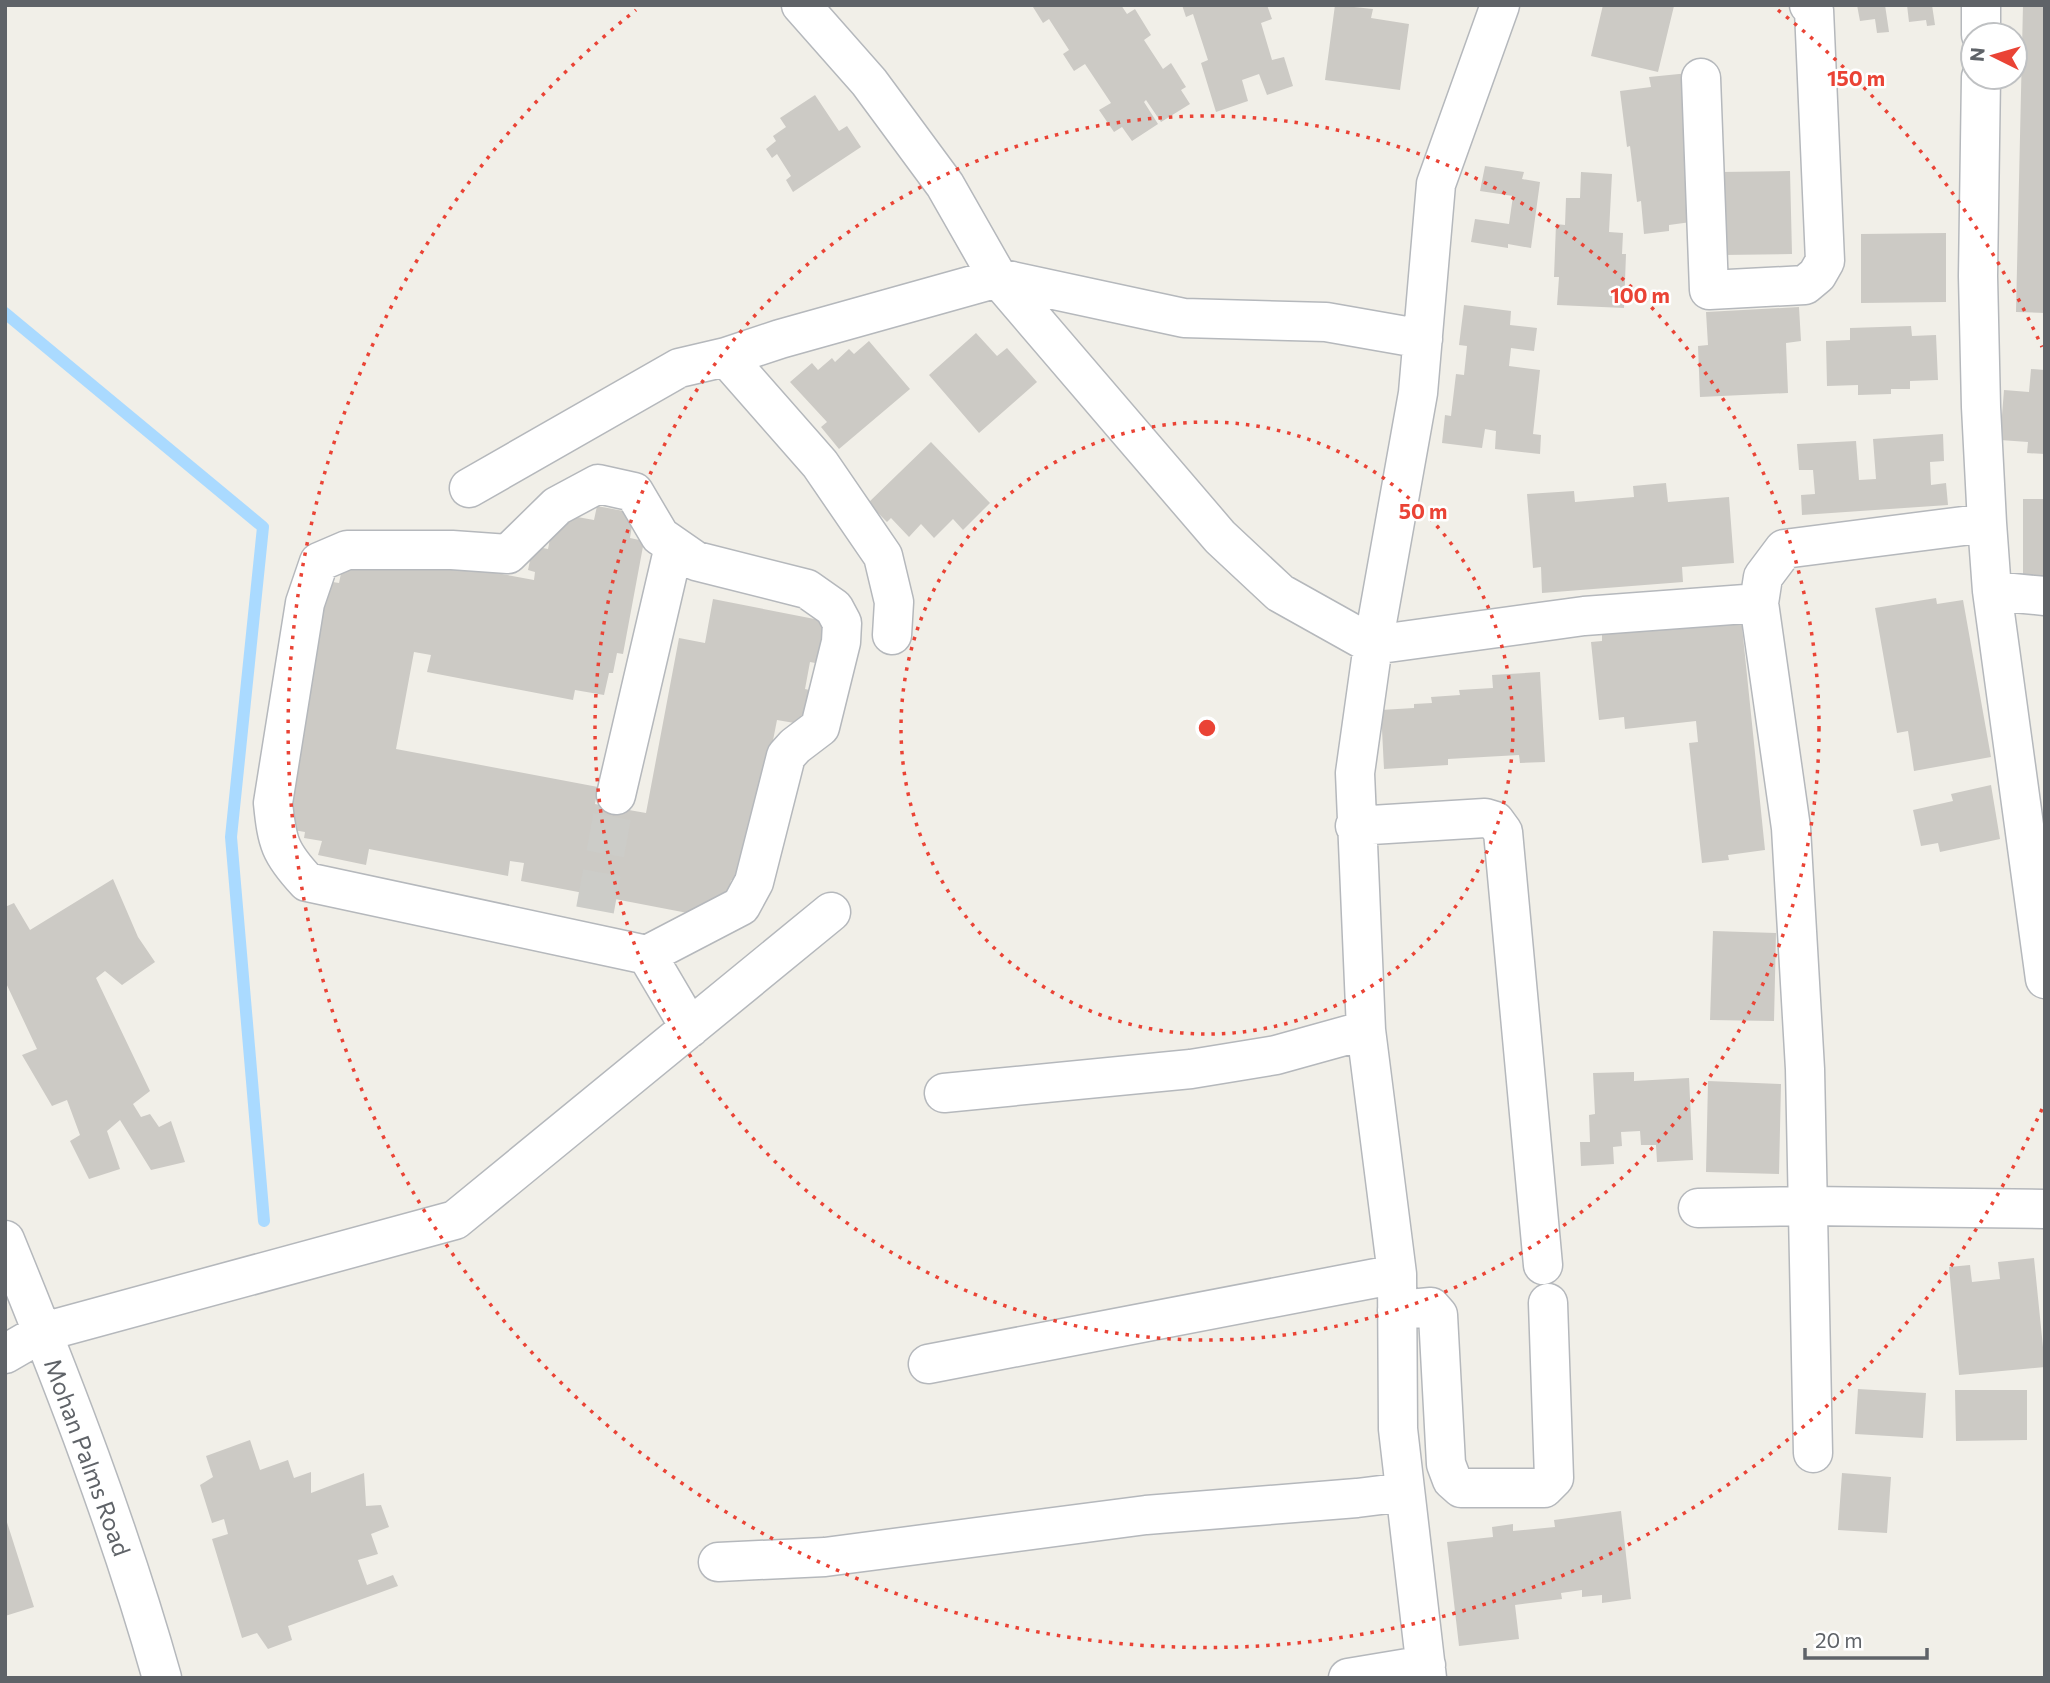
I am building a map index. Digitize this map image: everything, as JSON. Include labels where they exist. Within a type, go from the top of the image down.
[{"type":"street","points":[[801,5],[869,82],[945,184],[998,278],[1220,537],[1280,593],[1373,645],[1584,616],[1759,603]]},
{"type":"street","points":[[1348,1678],[1426,1671],[1398,1429],[1397,1292],[1366,1030],[1355,773],[1373,645],[1418,393],[1436,184],[1500,5]]},
{"type":"street","points":[[1701,78],[1709,290],[1805,285],[1817,275],[1825,261],[1814,10],[1809,5]]},
{"type":"street","points":[[1981,91],[1978,289],[1987,523],[1992,591],[2037,858],[2045,979]]},
{"type":"street","points":[[469,488],[679,368],[726,357],[779,339],[998,278],[1184,318],[1326,322],[1423,339]]},
{"type":"street","points":[[726,357],[820,464],[883,556],[894,602],[892,635]]},
{"type":"street","points":[[647,955],[741,906],[754,882],[786,756],[820,727],[841,642],[842,623],[834,608],[807,589],[696,561],[660,536],[634,492],[598,484],[557,506],[508,554],[452,550],[347,550],[319,562],[305,603],[273,803],[276,830],[285,859],[307,882],[592,927],[647,955],[690,1028]]},
{"type":"street","points":[[1813,1453],[1805,1069],[1791,828],[1759,603],[1763,576],[1784,549],[1987,523]]},
{"type":"street","points":[[616,795],[674,546]]},
{"type":"street","points":[[1992,591],[2045,596]]},
{"type":"street","points":[[1356,826],[1485,818],[1495,821],[1503,832],[1543,1265]]},
{"type":"street","points":[[5,1354],[43,1332],[455,1220],[831,912]]},
{"type":"street","points":[[944,1093],[1191,1069],[1276,1055],[1366,1030]]},
{"type":"street","points":[[1698,1209],[1808,1206],[2045,1209]]},
{"type":"street","name":"Mohan Palms Road","points":[[5,1240],[43,1332],[138,1593],[162,1678]]},
{"type":"street","points":[[928,1364],[1397,1292],[1431,1307],[1438,1315],[1446,1464],[1452,1480],[1461,1488],[1544,1488],[1554,1478],[1548,1303]]},
{"type":"street","points":[[718,1562],[825,1557],[1146,1515],[1405,1492]]},
{"type":"building","points":[[1121,5],[1127,14],[1135,9],[1151,35],[1144,40],[1163,69],[1171,63],[1186,87],[1181,90],[1190,104],[1161,122],[1146,100],[1144,102],[1158,124],[1132,141],[1122,127],[1114,132],[1099,110],[1111,103],[1085,64],[1074,71],[1063,54],[1069,50],[1049,19],[1043,23],[1033,7]]},
{"type":"building","points":[[1182,5],[1267,5],[1272,19],[1261,23],[1272,60],[1284,57],[1293,86],[1267,95],[1259,74],[1242,80],[1248,101],[1216,112],[1201,63],[1208,60],[1193,14],[1186,17]]},
{"type":"building","points":[[1335,5],[1373,9],[1371,18],[1409,24],[1400,90],[1325,80]]},
{"type":"building","points":[[1603,5],[1674,6],[1658,72],[1591,56]]},
{"type":"building","points":[[1857,5],[1885,5],[1889,32],[1877,33],[1875,19],[1860,21]]},
{"type":"building","points":[[1907,5],[1932,5],[1935,25],[1927,26],[1926,20],[1909,22]]},
{"type":"building","points":[[2023,5],[2045,5],[2045,313],[2016,312],[2021,91],[2029,91],[2029,21],[2023,21]]},
{"type":"building","points":[[1689,73],[1691,222],[1669,225],[1669,231],[1644,234],[1641,201],[1637,202],[1620,91],[1651,87],[1649,77]]},
{"type":"building","points":[[815,95],[839,131],[847,126],[861,147],[793,192],[786,180],[791,176],[777,154],[772,158],[766,149],[776,141],[773,136],[786,127],[780,118]]},
{"type":"building","points":[[1485,166],[1524,172],[1522,179],[1540,182],[1531,248],[1508,244],[1508,248],[1471,242],[1475,219],[1509,224],[1513,196],[1480,191]]},
{"type":"building","points":[[1790,171],[1792,254],[1722,255],[1720,172]]},
{"type":"building","points":[[1581,172],[1612,174],[1609,232],[1623,233],[1622,254],[1626,254],[1624,308],[1557,305],[1559,277],[1554,277],[1556,224],[1565,225],[1566,198],[1580,198]]},
{"type":"building","points":[[1946,233],[1946,302],[1861,303],[1861,234]]},
{"type":"building","points":[[1464,305],[1511,311],[1510,325],[1537,328],[1534,351],[1511,348],[1509,366],[1540,370],[1533,434],[1541,435],[1540,454],[1495,449],[1496,431],[1485,429],[1482,448],[1442,443],[1445,415],[1451,416],[1456,374],[1464,375],[1467,346],[1459,345]]},
{"type":"building","points":[[1799,307],[1801,341],[1786,343],[1788,393],[1700,397],[1698,346],[1708,345],[1706,312]]},
{"type":"building","points":[[1911,326],[1912,336],[1936,335],[1938,380],[1910,381],[1910,389],[1891,389],[1891,394],[1858,395],[1858,385],[1827,386],[1826,341],[1850,340],[1850,328]]},
{"type":"building","points":[[976,333],[997,356],[1007,348],[1037,382],[979,433],[929,375]]},
{"type":"building","points":[[869,341],[910,389],[839,449],[821,427],[827,422],[790,382],[812,363],[818,370],[832,358],[835,362],[849,349],[854,354]]},
{"type":"building","points":[[2031,369],[2045,370],[2045,454],[2027,453],[2028,442],[2000,440],[2004,390],[2029,392]]},
{"type":"building","points":[[1943,434],[1944,461],[1930,462],[1931,485],[1946,483],[1948,505],[1802,515],[1801,495],[1815,494],[1813,470],[1799,470],[1797,444],[1856,441],[1859,480],[1876,479],[1873,439]]},
{"type":"building","points":[[931,442],[990,503],[963,530],[953,519],[934,538],[921,524],[909,537],[891,518],[887,522],[868,503]]},
{"type":"building","points":[[1666,483],[1668,502],[1729,497],[1734,563],[1682,567],[1683,582],[1542,593],[1541,567],[1533,568],[1527,494],[1574,491],[1575,502],[1634,497],[1633,486]]},
{"type":"building","points":[[2023,499],[2045,499],[2045,580],[2023,581]]},
{"type":"building","points":[[597,506],[634,513],[630,538],[644,541],[623,654],[617,653],[604,695],[575,690],[573,700],[427,672],[431,655],[414,652],[396,749],[598,787],[595,804],[646,813],[679,638],[705,643],[713,599],[835,623],[826,665],[810,662],[805,689],[818,692],[812,726],[777,720],[749,863],[740,882],[731,880],[725,911],[698,915],[521,881],[524,863],[510,861],[508,876],[369,849],[366,865],[318,855],[322,841],[304,838],[305,832],[282,828],[320,629],[311,628],[320,580],[339,583],[345,554],[379,551],[534,580],[535,572],[528,570],[533,546],[548,549],[555,513],[594,520]]},
{"type":"building","points":[[1936,598],[1937,604],[1963,600],[1991,757],[1914,771],[1908,731],[1897,733],[1875,608]]},
{"type":"building","points":[[1741,617],[1765,850],[1728,855],[1729,860],[1702,863],[1689,743],[1698,742],[1696,721],[1625,729],[1624,717],[1599,720],[1591,642],[1602,641],[1602,633]]},
{"type":"building","points":[[1540,672],[1545,762],[1520,763],[1519,755],[1448,759],[1448,765],[1384,769],[1381,710],[1414,708],[1414,704],[1432,703],[1431,697],[1460,695],[1459,690],[1493,688],[1492,675]]},
{"type":"building","points":[[1991,785],[2000,839],[1940,852],[1938,843],[1921,846],[1913,810],[1953,801],[1951,794]]},
{"type":"building","points":[[113,879],[138,937],[155,962],[122,985],[105,971],[96,978],[150,1091],[133,1104],[141,1117],[150,1114],[159,1127],[171,1121],[185,1162],[151,1170],[120,1120],[107,1131],[120,1169],[89,1179],[70,1141],[80,1135],[67,1100],[52,1106],[22,1055],[37,1049],[5,981],[5,907],[14,903],[30,930]]},
{"type":"building","points":[[1713,931],[1776,933],[1774,1021],[1710,1020]]},
{"type":"building","points":[[1634,1072],[1634,1081],[1689,1078],[1693,1160],[1657,1162],[1656,1145],[1641,1145],[1640,1131],[1621,1132],[1622,1146],[1613,1147],[1614,1164],[1581,1166],[1580,1142],[1590,1142],[1589,1115],[1595,1114],[1593,1073]]},
{"type":"building","points":[[1708,1081],[1781,1084],[1779,1174],[1706,1172]]},
{"type":"building","points":[[2034,1258],[2045,1367],[1959,1375],[1949,1267],[1970,1265],[1972,1282],[2000,1279],[1998,1262]]},
{"type":"building","points":[[1858,1389],[1926,1393],[1923,1438],[1855,1434]]},
{"type":"building","points":[[1955,1390],[2027,1390],[2027,1440],[1956,1441]]},
{"type":"building","points":[[250,1440],[260,1470],[288,1460],[294,1478],[311,1472],[311,1493],[364,1473],[366,1506],[381,1505],[389,1527],[371,1534],[378,1554],[358,1560],[367,1585],[393,1575],[398,1586],[288,1626],[292,1640],[268,1649],[257,1633],[242,1638],[212,1539],[228,1534],[224,1519],[212,1523],[200,1485],[213,1477],[206,1456]]},
{"type":"building","points":[[1842,1473],[1891,1477],[1887,1533],[1838,1530]]},
{"type":"building","points":[[1621,1511],[1631,1599],[1602,1603],[1602,1595],[1582,1597],[1582,1590],[1561,1593],[1562,1599],[1515,1605],[1519,1639],[1459,1646],[1447,1542],[1493,1537],[1492,1527],[1513,1524],[1513,1531],[1555,1527],[1554,1520]]},
{"type":"building","points":[[5,1516],[34,1607],[5,1616]]},
{"type":"waterway","points":[[5,313],[263,527],[231,837],[264,1221]]},
{"type":"tunnel","points":[[595,910],[616,795]]}]
